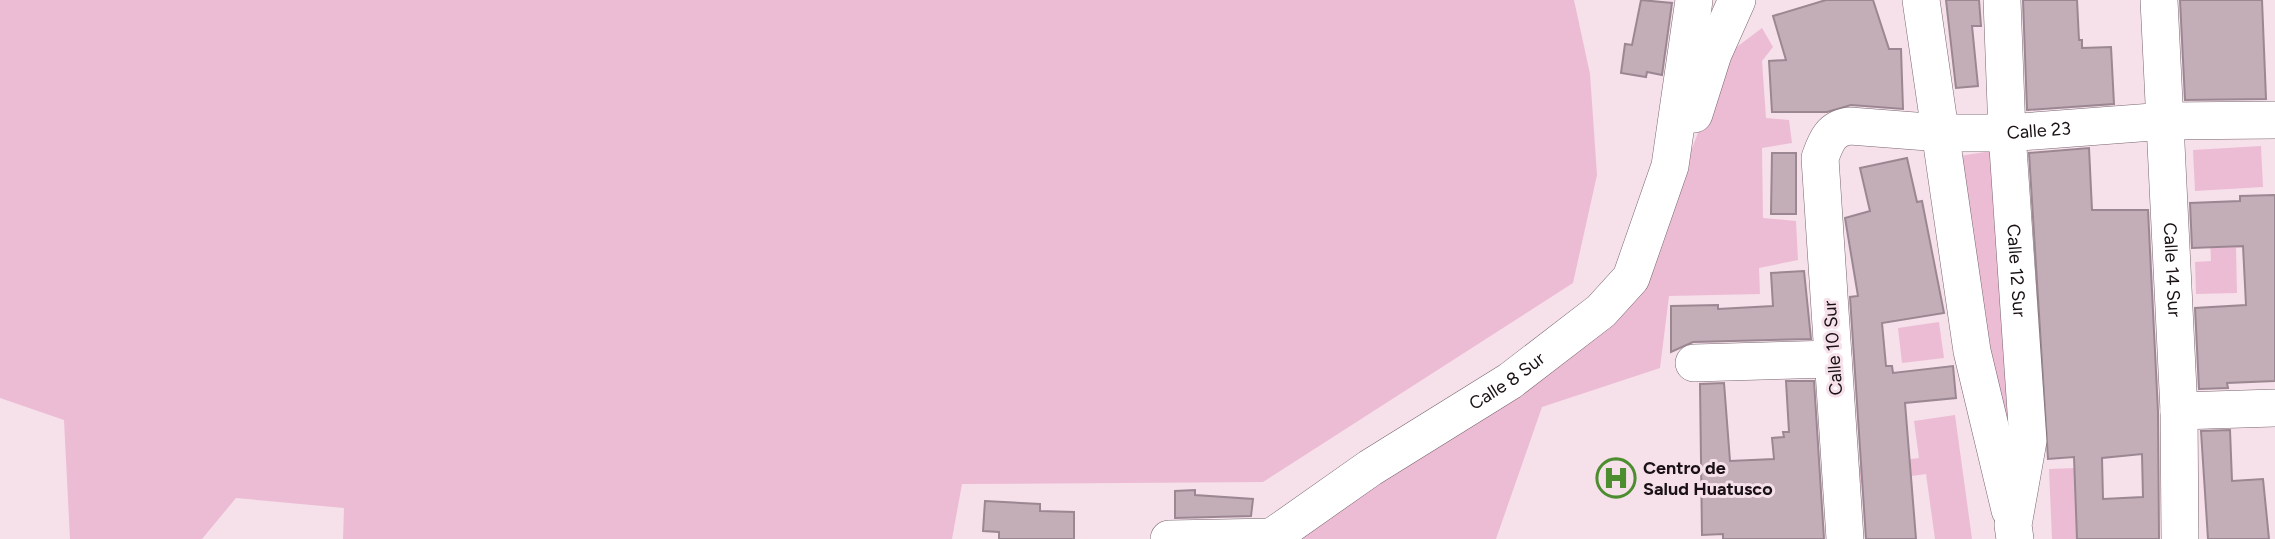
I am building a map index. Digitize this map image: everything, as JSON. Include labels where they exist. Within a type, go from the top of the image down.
[{"type":"street","name":"Calle 8 Sur","points":[[1273,538],[1370,468],[1510,381],[1601,311],[1632,278],[1670,166],[1694,0]]},
{"type":"street","name":"Calle 8 Sur","points":[[1670,166],[1683,149],[1713,54],[1737,0]]},
{"type":"street","points":[[1921,0],[1972,351],[2014,532]]},
{"type":"street","name":"Calle 12 Sur","points":[[2002,0],[2007,133],[2028,442],[2014,532]]},
{"type":"street","name":"Calle 14 Sur","points":[[2159,0],[2179,411],[2180,539]]},
{"type":"street","name":"Calle 23","points":[[1820,158],[1825,143],[1839,127],[1941,133],[2007,133],[2166,121],[2275,120]]},
{"type":"street","name":"Calle 10 Sur","points":[[1820,158],[1845,539]]},
{"type":"street","points":[[1694,363],[1833,359]]},
{"type":"street","points":[[2179,411],[2275,408]]},
{"type":"street","points":[[1169,539],[1273,538]]},
{"type":"shaded area","points":[[0,0],[1574,0],[1590,74],[1597,175],[1573,283],[1263,482],[962,484],[952,539],[343,539],[344,508],[236,498],[202,539],[70,539],[64,420],[0,398]]},
{"type":"shaded area","points":[[1762,28],[1773,47],[1762,61],[1766,118],[1789,120],[1792,143],[1762,148],[1763,218],[1796,221],[1798,260],[1759,268],[1760,294],[1669,296],[1660,368],[1542,407],[1496,539],[1300,539],[1609,323],[1683,171],[1730,52]]},
{"type":"shaded area","points":[[2261,146],[2263,187],[2195,191],[2193,150]]},
{"type":"shaded area","points":[[1991,151],[2012,459],[2001,433],[1960,156]]},
{"type":"shaded area","points":[[2244,236],[2245,247],[2236,248],[2237,293],[2196,294],[2195,262],[2211,261],[2210,237]]},
{"type":"shaded area","points":[[1939,322],[1944,358],[1902,363],[1898,328]]},
{"type":"shaded area","points":[[1955,415],[1972,539],[1935,539],[1926,474],[1860,483],[1858,466],[1919,458],[1914,421]]},
{"type":"shaded area","points":[[2076,468],[2079,539],[2052,539],[2049,469]]},
{"type":"building","points":[[1641,0],[1672,3],[1662,75],[1647,72],[1646,77],[1621,73],[1625,44],[1632,45]]},
{"type":"building","points":[[1826,0],[1873,0],[1889,49],[1901,49],[1903,109],[1851,105],[1827,112],[1772,112],[1769,61],[1786,60],[1773,16]]},
{"type":"building","points":[[1946,0],[1979,0],[1981,26],[1972,26],[1978,86],[1956,88]]},
{"type":"building","points":[[2023,0],[2077,0],[2079,40],[2082,40],[2082,48],[2111,47],[2114,104],[2027,110]]},
{"type":"building","points":[[2180,0],[2262,0],[2266,99],[2185,100]]},
{"type":"building","points":[[2089,148],[2092,210],[2148,210],[2158,412],[2159,539],[2077,539],[2074,457],[2048,459],[2029,153]],"holes":[[[2142,454],[2143,497],[2103,499],[2102,458]]]},
{"type":"building","points":[[1772,153],[1796,153],[1796,214],[1771,214]]},
{"type":"building","points":[[1907,158],[1917,202],[1922,201],[1944,313],[1882,323],[1886,366],[1892,366],[1893,373],[1953,366],[1956,398],[1905,403],[1916,539],[1866,539],[1850,297],[1858,296],[1845,218],[1870,211],[1860,168]]},
{"type":"building","points":[[2275,195],[2275,381],[2227,383],[2228,388],[2199,389],[2195,308],[2246,305],[2243,246],[2192,248],[2190,203],[2240,201],[2240,196]]},
{"type":"building","points":[[1804,271],[1811,339],[1693,342],[1671,352],[1671,306],[1718,305],[1718,309],[1773,306],[1771,273]]},
{"type":"building","points":[[1786,381],[1814,381],[1824,539],[1723,539],[1723,534],[1702,535],[1700,384],[1724,383],[1730,461],[1774,459],[1772,438],[1784,437],[1783,432],[1789,432]]},
{"type":"building","points":[[2230,430],[2232,481],[2263,479],[2269,539],[2208,539],[2201,431]]},
{"type":"building","points":[[1195,490],[1195,495],[1253,499],[1251,516],[1175,518],[1175,491]]},
{"type":"building","points":[[985,501],[1040,504],[1040,511],[1074,512],[1074,539],[999,539],[999,532],[983,531]]},
{"type":"place","name":"Centro de Salud Huatusco","points":[[1616,478]]}]
